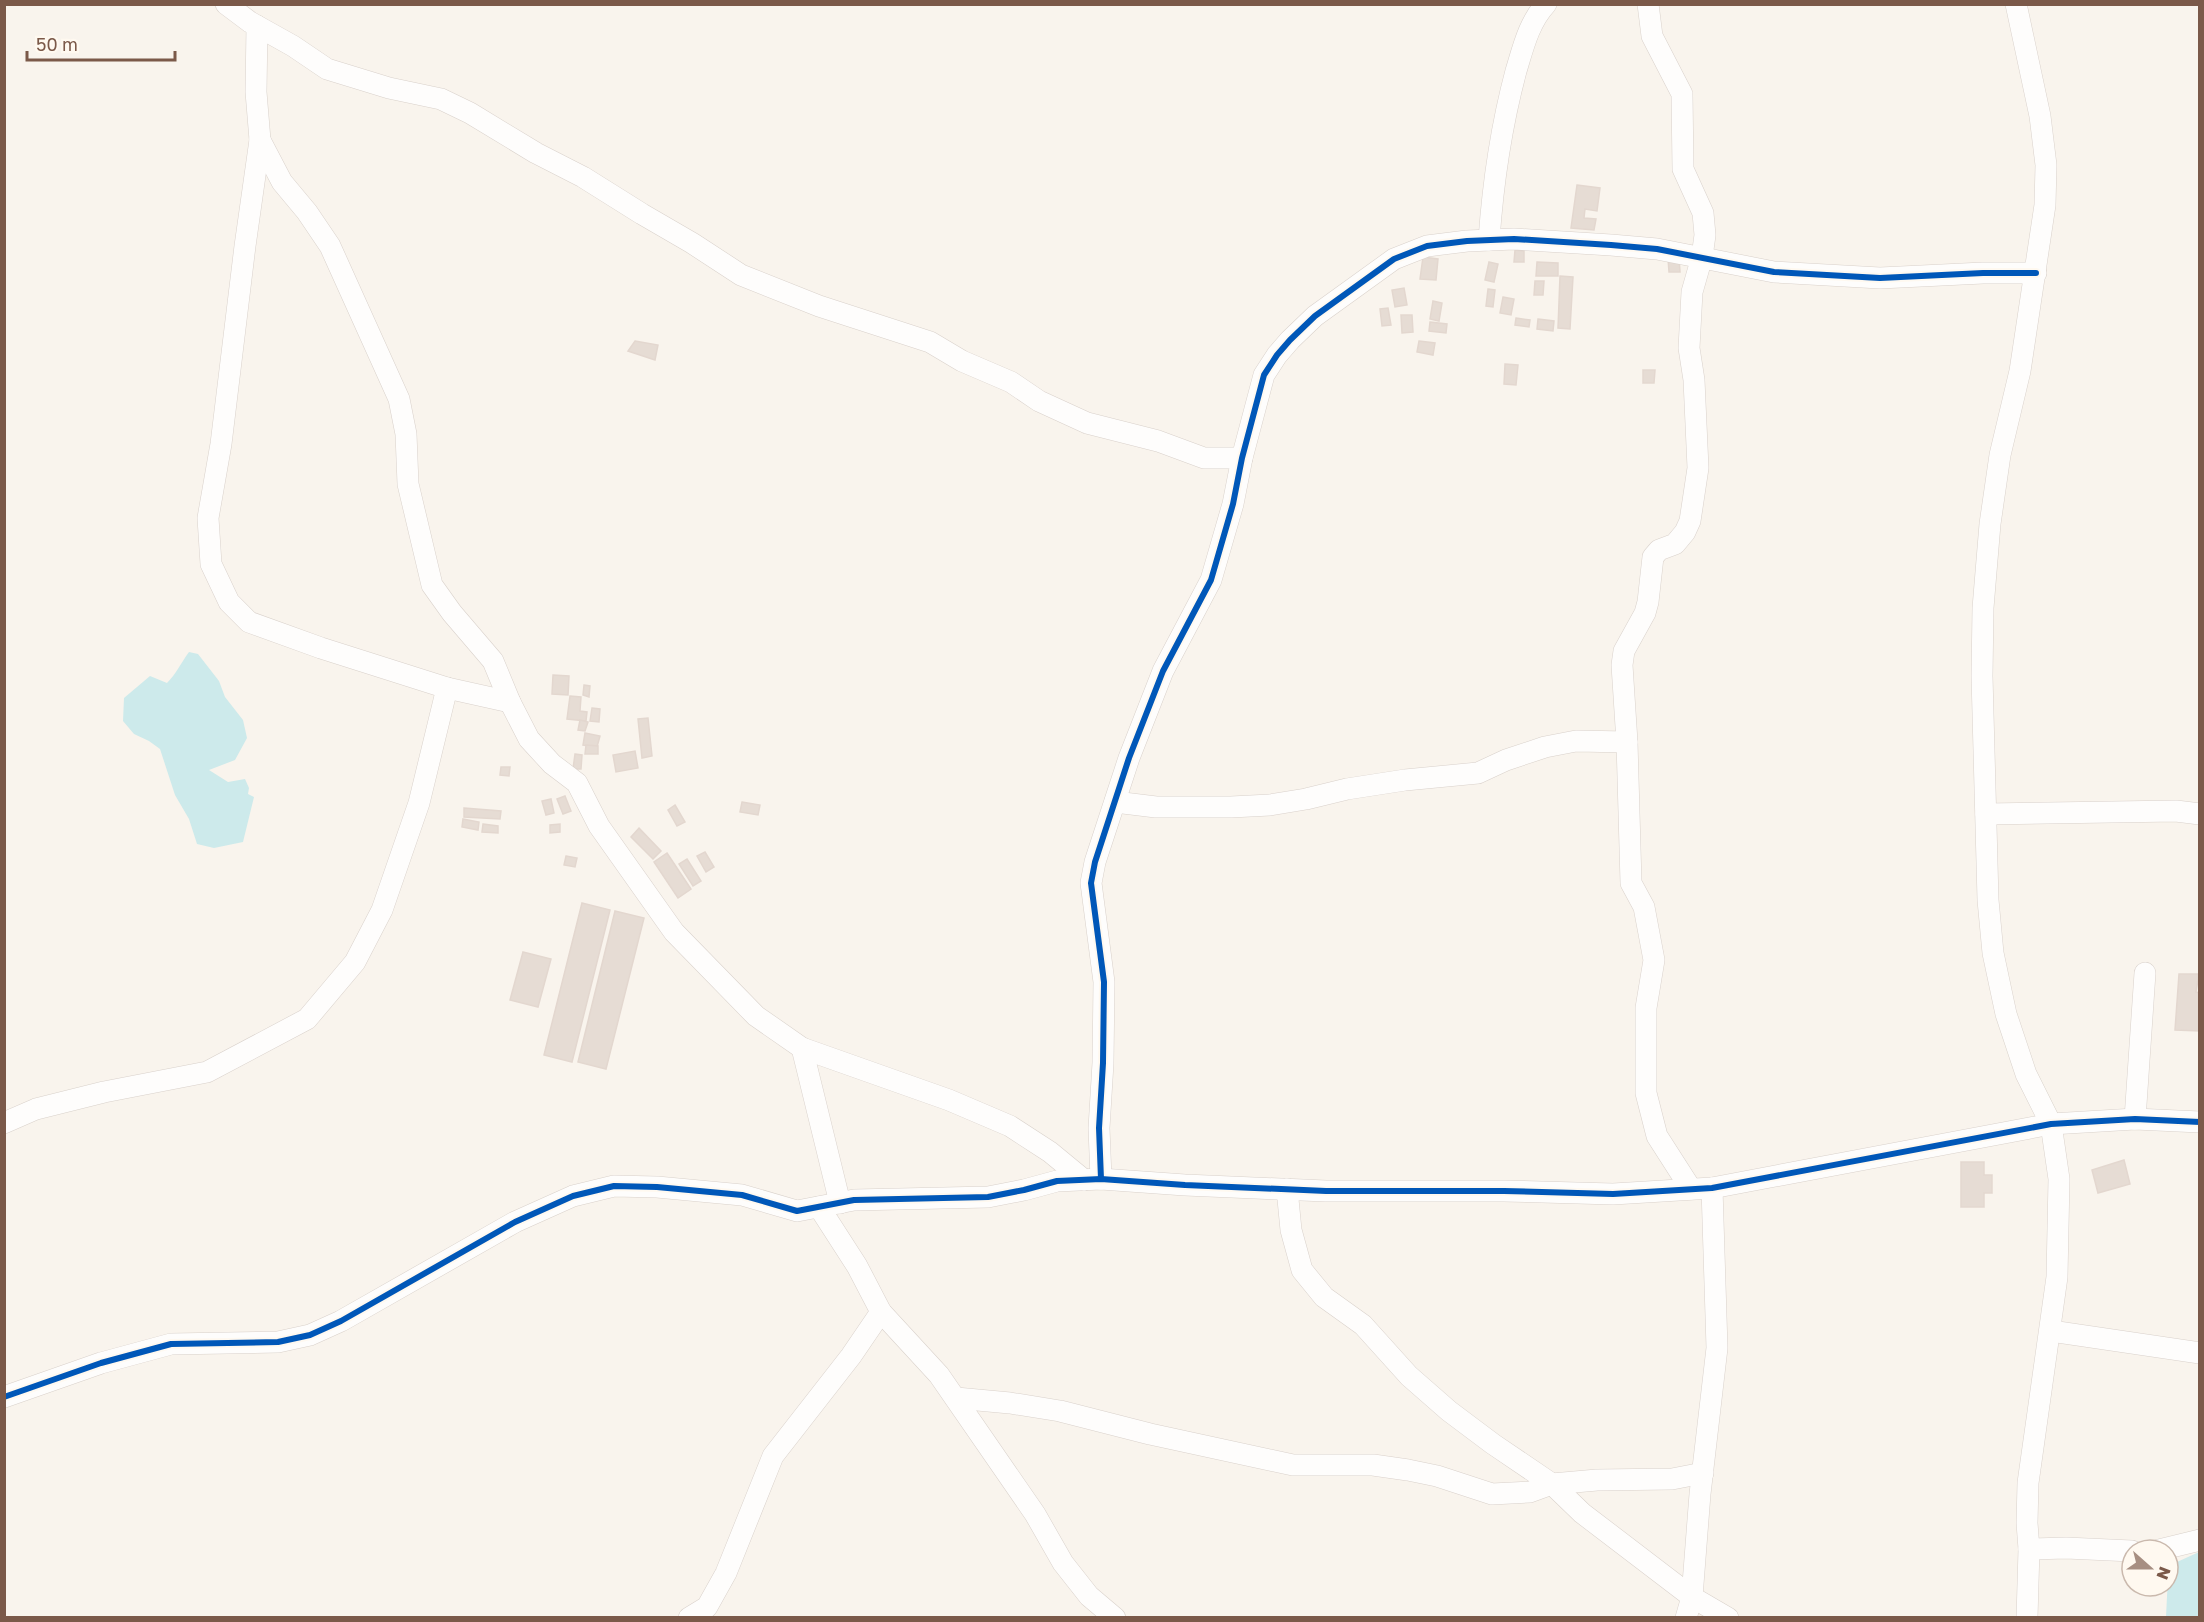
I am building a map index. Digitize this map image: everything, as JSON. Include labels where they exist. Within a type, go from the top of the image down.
[{"type":"street","points":[[226,4],[327,69],[388,88],[441,99],[470,113],[536,153],[583,177],[693,243],[741,275],[819,306],[930,342],[962,361],[1011,382],[1039,401],[1087,423],[1158,441],[1204,458],[1242,458]]},
{"type":"street","points":[[1489,240],[1492,190],[1501,130],[1523,47],[1537,14],[1546,4]]},
{"type":"street","points":[[1648,4],[1652,36],[1682,94],[1683,169],[1704,213],[1705,235],[1702,257],[1692,292],[1689,348],[1694,380],[1698,468],[1690,521],[1685,532],[1675,544],[1659,550],[1653,557],[1645,613],[1623,651],[1622,665],[1627,742],[1631,883],[1644,907],[1654,960],[1646,1008],[1646,1093],[1657,1136],[1701,1189],[1717,1348],[1692,1597],[1686,1617]]},
{"type":"street","points":[[2016,4],[2040,116],[2046,165],[2045,205],[2019,371],[2000,455],[1986,567],[1982,676],[1988,900],[1995,963],[2006,1014],[2026,1074],[2051,1124],[2060,1179],[2057,1277],[2028,1483],[2027,1617]]},
{"type":"street","points":[[257,26],[256,92],[260,140],[221,444],[208,518],[211,564],[230,602],[249,622],[303,642],[447,688],[510,702]]},
{"type":"street","points":[[260,140],[282,182],[330,246],[399,399],[406,434],[408,484],[432,585],[452,613],[493,661],[529,739],[552,764],[577,783],[599,826],[674,932],[756,1016],[802,1048],[949,1100],[1010,1126],[1092,1180]]},
{"type":"street","points":[[1092,1180],[1099,1128],[1103,1063],[1104,982],[1092,883],[1095,862],[1129,758],[1163,671],[1211,580],[1233,504],[1242,458],[1264,375],[1276,355],[1315,316],[1394,259],[1427,246],[1489,240],[1514,239],[1611,245],[1702,257],[1774,272],[1880,278],[2036,273]]},
{"type":"street","points":[[4,1123],[36,1109],[105,1092],[207,1072],[307,1019],[355,962],[382,910],[419,803],[447,688]]},
{"type":"street","points":[[1115,802],[1156,807],[1270,805],[1347,789],[1478,772],[1545,747],[1576,741],[1627,742]]},
{"type":"street","points":[[1986,814],[2176,811],[2199,814]]},
{"type":"street","points":[[2135,1119],[2145,973]]},
{"type":"street","points":[[802,1048],[840,1203]]},
{"type":"street","points":[[4,1396],[101,1363],[171,1344],[278,1342],[310,1335],[341,1321],[514,1222],[573,1196],[614,1186],[657,1187],[742,1195],[797,1210],[854,1200],[988,1197],[1057,1181],[1092,1180],[1287,1189],[1613,1194],[1701,1189],[2051,1124],[2135,1119],[2199,1122]]},
{"type":"street","points":[[1287,1189],[1291,1230],[1302,1270],[1324,1297],[1363,1325],[1409,1376],[1449,1411],[1552,1484],[1582,1513],[1692,1597],[1728,1617]]},
{"type":"street","points":[[819,1207],[856,1266],[881,1312],[939,1375],[956,1398],[1035,1515],[1063,1563],[1089,1596],[1115,1617]]},
{"type":"street","points":[[689,1617],[707,1607],[726,1573],[774,1456],[881,1312]]},
{"type":"street","points":[[2051,1331],[2199,1353]]},
{"type":"street","points":[[956,1398],[1060,1411],[1150,1434],[1293,1465],[1373,1465],[1408,1470],[1437,1476],[1492,1494],[1530,1492],[1552,1484],[1597,1480],[1672,1479],[1703,1473]]},
{"type":"street","points":[[2180,1545],[2199,1540]]},
{"type":"street","points":[[2029,1549],[2120,1550]]},
{"type":"water","points":[[189,652],[198,654],[219,681],[225,697],[243,720],[247,738],[235,760],[209,770],[228,782],[245,779],[249,788],[248,794],[254,797],[243,842],[214,848],[197,844],[189,819],[175,795],[160,749],[134,734],[123,721],[124,698],[150,676],[167,683]]},
{"type":"water","points":[[2199,1552],[2199,1617],[2166,1617],[2167,1598],[2180,1598],[2180,1561]]},
{"type":"building","points":[[1577,185],[1600,188],[1597,211],[1585,209],[1584,218],[1596,219],[1594,230],[1571,228]]},
{"type":"building","points":[[1515,250],[1524,251],[1524,262],[1514,262]]},
{"type":"building","points":[[1423,257],[1438,259],[1436,280],[1420,279]]},
{"type":"building","points":[[1668,258],[1679,258],[1680,272],[1669,272]]},
{"type":"building","points":[[1489,262],[1498,264],[1494,282],[1485,280]]},
{"type":"building","points":[[1537,262],[1558,263],[1558,276],[1536,276]]},
{"type":"building","points":[[1560,276],[1573,277],[1570,329],[1558,328]]},
{"type":"building","points":[[1535,281],[1544,281],[1543,295],[1534,295]]},
{"type":"building","points":[[1404,288],[1407,305],[1395,307],[1392,290]]},
{"type":"building","points":[[1488,289],[1495,290],[1493,307],[1486,306]]},
{"type":"building","points":[[1503,297],[1514,299],[1511,315],[1500,313]]},
{"type":"building","points":[[1433,301],[1442,303],[1439,321],[1430,319]]},
{"type":"building","points":[[1388,308],[1391,325],[1382,326],[1380,309]]},
{"type":"building","points":[[1401,315],[1412,315],[1413,332],[1402,333]]},
{"type":"building","points":[[1516,318],[1530,320],[1529,327],[1515,325]]},
{"type":"building","points":[[1538,319],[1554,321],[1553,331],[1537,329]]},
{"type":"building","points":[[1430,322],[1447,324],[1446,333],[1429,331]]},
{"type":"building","points":[[635,341],[658,345],[655,360],[628,351]]},
{"type":"building","points":[[1419,341],[1435,343],[1433,355],[1417,352]]},
{"type":"building","points":[[1505,364],[1518,365],[1516,385],[1504,384]]},
{"type":"building","points":[[1643,370],[1655,370],[1654,383],[1643,383]]},
{"type":"building","points":[[553,675],[569,676],[568,695],[552,694]]},
{"type":"building","points":[[584,685],[590,686],[589,697],[583,695]]},
{"type":"building","points":[[570,696],[581,697],[580,711],[587,712],[586,721],[567,719]]},
{"type":"building","points":[[592,708],[600,709],[599,722],[590,721]]},
{"type":"building","points":[[648,718],[652,756],[642,758],[638,719]]},
{"type":"building","points":[[580,720],[588,722],[585,731],[578,730]]},
{"type":"building","points":[[585,733],[600,736],[597,747],[583,745]]},
{"type":"building","points":[[586,745],[598,746],[598,754],[585,754]]},
{"type":"building","points":[[635,751],[638,768],[616,772],[613,755]]},
{"type":"building","points":[[575,754],[582,755],[581,769],[573,769]]},
{"type":"building","points":[[501,767],[510,767],[509,776],[500,775]]},
{"type":"building","points":[[565,796],[571,811],[563,814],[557,799]]},
{"type":"building","points":[[551,799],[554,813],[546,815],[542,801]]},
{"type":"building","points":[[742,802],[760,805],[758,815],[740,812]]},
{"type":"building","points":[[675,805],[685,822],[677,826],[668,810]]},
{"type":"building","points":[[464,808],[501,811],[500,819],[464,817]]},
{"type":"building","points":[[463,819],[479,822],[478,830],[462,827]]},
{"type":"building","points":[[483,824],[498,826],[498,833],[482,832]]},
{"type":"building","points":[[560,824],[560,832],[550,833],[550,825]]},
{"type":"building","points":[[639,828],[661,851],[653,859],[631,837]]},
{"type":"building","points":[[705,852],[714,867],[706,872],[697,856]]},
{"type":"building","points":[[667,853],[691,889],[678,898],[654,862]]},
{"type":"building","points":[[566,856],[577,858],[575,867],[564,865]]},
{"type":"building","points":[[687,859],[701,881],[693,886],[679,864]]},
{"type":"building","points":[[582,903],[610,910],[572,1062],[544,1055]]},
{"type":"building","points":[[615,911],[644,918],[606,1069],[578,1062]]},
{"type":"building","points":[[523,952],[551,959],[538,1007],[510,1000]]},
{"type":"building","points":[[2179,974],[2199,974],[2196,992],[2200,993],[2200,1031],[2175,1030]]},
{"type":"building","points":[[2124,1160],[2130,1184],[2098,1193],[2092,1170]]},
{"type":"building","points":[[1961,1162],[1984,1162],[1984,1175],[1992,1175],[1992,1193],[1984,1193],[1984,1207],[1961,1207]]},
{"type":"cycle path","points":[[1101,1179],[1099,1128],[1104,982],[1091,883],[1095,862],[1129,758],[1163,671],[1211,580],[1233,504],[1242,458],[1264,375],[1290,340],[1315,316],[1394,259],[1427,246],[1467,241],[1514,239],[1657,249],[1774,272],[1880,278],[2036,273]]},
{"type":"cycle path","points":[[4,1397],[101,1363],[171,1344],[278,1342],[310,1335],[341,1321],[515,1222],[573,1196],[614,1186],[657,1187],[742,1195],[797,1211],[854,1200],[988,1197],[1057,1181],[1101,1179],[1326,1191],[1504,1191],[1613,1194],[1712,1188],[2051,1124],[2135,1119],[2200,1122]]}]
